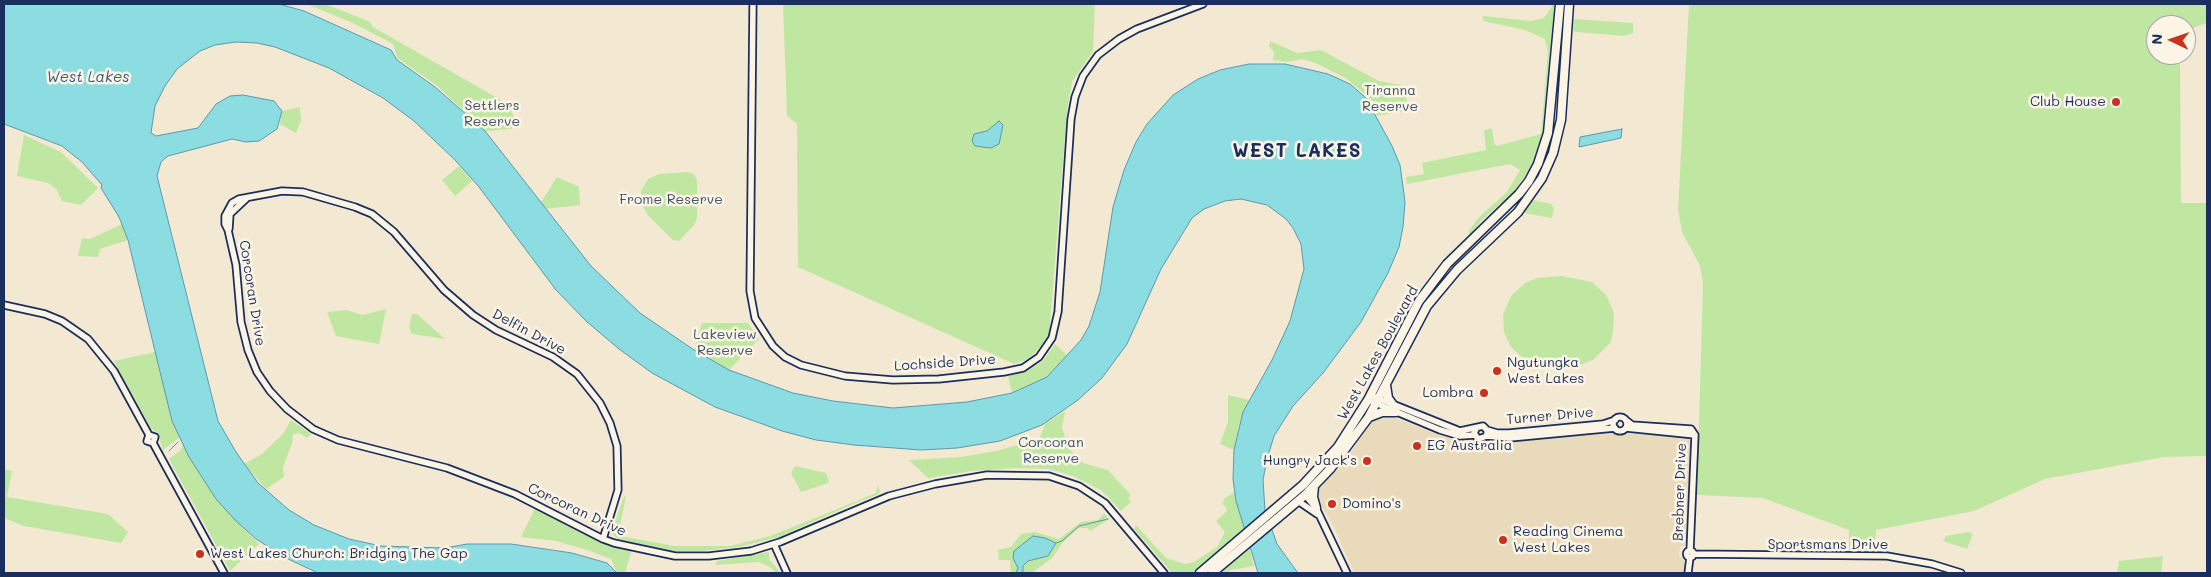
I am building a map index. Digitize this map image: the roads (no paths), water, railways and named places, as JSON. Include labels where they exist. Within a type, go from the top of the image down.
[{"type":"main road","name":"West Lakes Boulevard","points":[[1212,573],[1305,495],[1352,442],[1368,418],[1373,399],[1419,301],[1448,264],[1519,194],[1538,164],[1551,115],[1560,4]]},
{"type":"main road","name":"West Lakes Boulevard","points":[[1200,573],[1303,484],[1338,447],[1386,383],[1419,318],[1440,288],[1518,212],[1532,195],[1550,164],[1561,120],[1569,4]]},
{"type":"main road","points":[[1368,418],[1394,408],[1388,396],[1386,383]]},
{"type":"main road","points":[[1314,486],[1313,497],[1316,508]]},
{"type":"main road","points":[[1278,506],[1286,504],[1301,493],[1305,495]]},
{"type":"street","name":"Lochside Drive","points":[[753,4],[750,291],[755,318],[773,346],[785,357],[800,365],[845,376],[893,380],[932,379],[1004,372],[1023,368],[1039,357],[1052,338],[1058,312],[1071,119],[1075,97],[1083,76],[1098,55],[1119,39],[1137,29],[1203,4]]},
{"type":"street","name":"Delfin Drive","points":[[227,209],[239,199],[282,191],[303,192],[355,207],[372,214],[394,232],[444,290],[473,315],[496,330],[553,357],[576,374],[600,403],[610,423],[617,446],[619,462],[618,490],[614,510],[603,539]]},
{"type":"street","name":"Delfin Drive","points":[[234,208],[247,198]]},
{"type":"street","name":"Corcoran Drive","points":[[228,230],[230,214],[234,208]]},
{"type":"street","name":"Corcoran Drive","points":[[227,209],[225,224],[236,265],[241,322],[248,350],[270,391],[290,412],[313,428],[338,440],[447,468],[537,504],[603,539],[647,552],[692,557],[727,554],[774,544],[863,506],[912,489],[987,475],[1036,474],[1071,483],[1105,503],[1164,573]]},
{"type":"street","points":[[4,305],[45,314],[62,321],[88,339],[114,371],[149,435],[147,441],[153,443],[224,573]]},
{"type":"street","points":[[1373,399],[1460,436],[1475,432],[1481,426],[1487,433],[1481,439],[1475,432]]},
{"type":"street","points":[[1615,428],[1615,420],[1622,417],[1626,425]]},
{"type":"street","name":"Turner Drive","points":[[1487,433],[1509,433],[1603,424],[1615,420]]},
{"type":"street","name":"Turner Drive","points":[[1487,433],[1510,438],[1615,428],[1621,431],[1626,425]]},
{"type":"street","name":"Brebner Drive","points":[[1626,425],[1691,429],[1695,435],[1691,554],[1688,573]]},
{"type":"street","points":[[1305,495],[1321,517],[1347,573]]},
{"type":"street","points":[[1298,501],[1321,517]]},
{"type":"street","points":[[774,544],[787,573]]},
{"type":"street","name":"Sportsmans Drive","points":[[1691,554],[1887,556],[1932,564],[1961,573]]},
{"type":"water","name":"West Lakes","points":[[4,4],[279,4],[304,11],[391,50],[397,60],[435,87],[485,131],[591,266],[640,313],[694,350],[729,370],[793,393],[833,401],[893,408],[967,402],[1012,393],[1047,377],[1081,340],[1089,326],[1100,292],[1113,207],[1124,170],[1136,142],[1147,124],[1173,95],[1198,79],[1220,70],[1249,64],[1285,64],[1328,74],[1350,84],[1373,104],[1374,113],[1400,165],[1405,202],[1403,227],[1399,247],[1388,273],[1361,322],[1323,373],[1293,406],[1274,436],[1263,480],[1265,510],[1277,544],[1298,573],[1258,573],[1236,501],[1233,479],[1234,450],[1243,412],[1272,360],[1290,321],[1304,269],[1301,244],[1293,228],[1286,219],[1267,205],[1241,199],[1225,201],[1204,209],[1192,218],[1161,269],[1127,344],[1102,378],[1078,400],[1042,425],[1000,441],[957,448],[921,450],[816,440],[782,431],[715,407],[652,373],[619,349],[586,321],[556,290],[479,187],[456,161],[414,121],[383,98],[329,68],[275,47],[257,43],[236,42],[215,45],[200,51],[177,69],[165,86],[155,106],[151,133],[156,136],[198,128],[216,104],[230,96],[243,95],[274,101],[282,111],[277,129],[259,141],[246,142],[232,139],[168,156],[161,162],[157,176],[218,421],[236,452],[258,483],[289,510],[314,525],[349,539],[381,546],[445,548],[467,544],[511,544],[572,553],[607,563],[617,573],[318,573],[286,558],[256,539],[216,499],[189,457],[172,421],[128,240],[119,217],[101,188],[102,185],[82,162],[62,146],[4,124]]},
{"type":"water","points":[[999,121],[1003,125],[999,144],[991,148],[975,146],[972,141],[974,134],[987,131]]},
{"type":"water","points":[[1622,129],[1621,138],[1579,147],[1580,137]]},
{"type":"water","points":[[1033,536],[1045,538],[1056,543],[1048,556],[1028,561],[1023,566],[1023,573],[1016,573],[1018,568],[1013,558],[1014,551]]},
{"type":"waterway","points":[[169,451],[178,442]]},
{"type":"waterway","points":[[1056,543],[1062,541],[1079,526],[1108,519]]},
{"type":"place","name":"Club House","points":[[2116,102]]},
{"type":"place","name":"Ngutungka West Lakes","points":[[1497,371]]},
{"type":"place","name":"Lombra","points":[[1484,393]]},
{"type":"place","name":"EG Australia","points":[[1417,446]]},
{"type":"place","name":"Hungry Jack's","points":[[1367,461]]},
{"type":"place","name":"Domino's","points":[[1332,504]]},
{"type":"place","name":"Reading Cinema West Lakes","points":[[1503,540]]},
{"type":"place","name":"West Lakes Church: Bridging The Gap","points":[[200,554]]},
{"type":"district","name":"WEST LAKES","points":[[1297,151]]},
{"type":"park label","name":"Tiranna Reserve","points":[[1390,99]]},
{"type":"park label","name":"Settlers Reserve","points":[[492,114]]},
{"type":"park label","name":"Frome Reserve","points":[[671,200]]},
{"type":"park label","name":"Lakeview Reserve","points":[[725,344]]},
{"type":"park label","name":"Corcoran Reserve","points":[[1051,452]]}]
